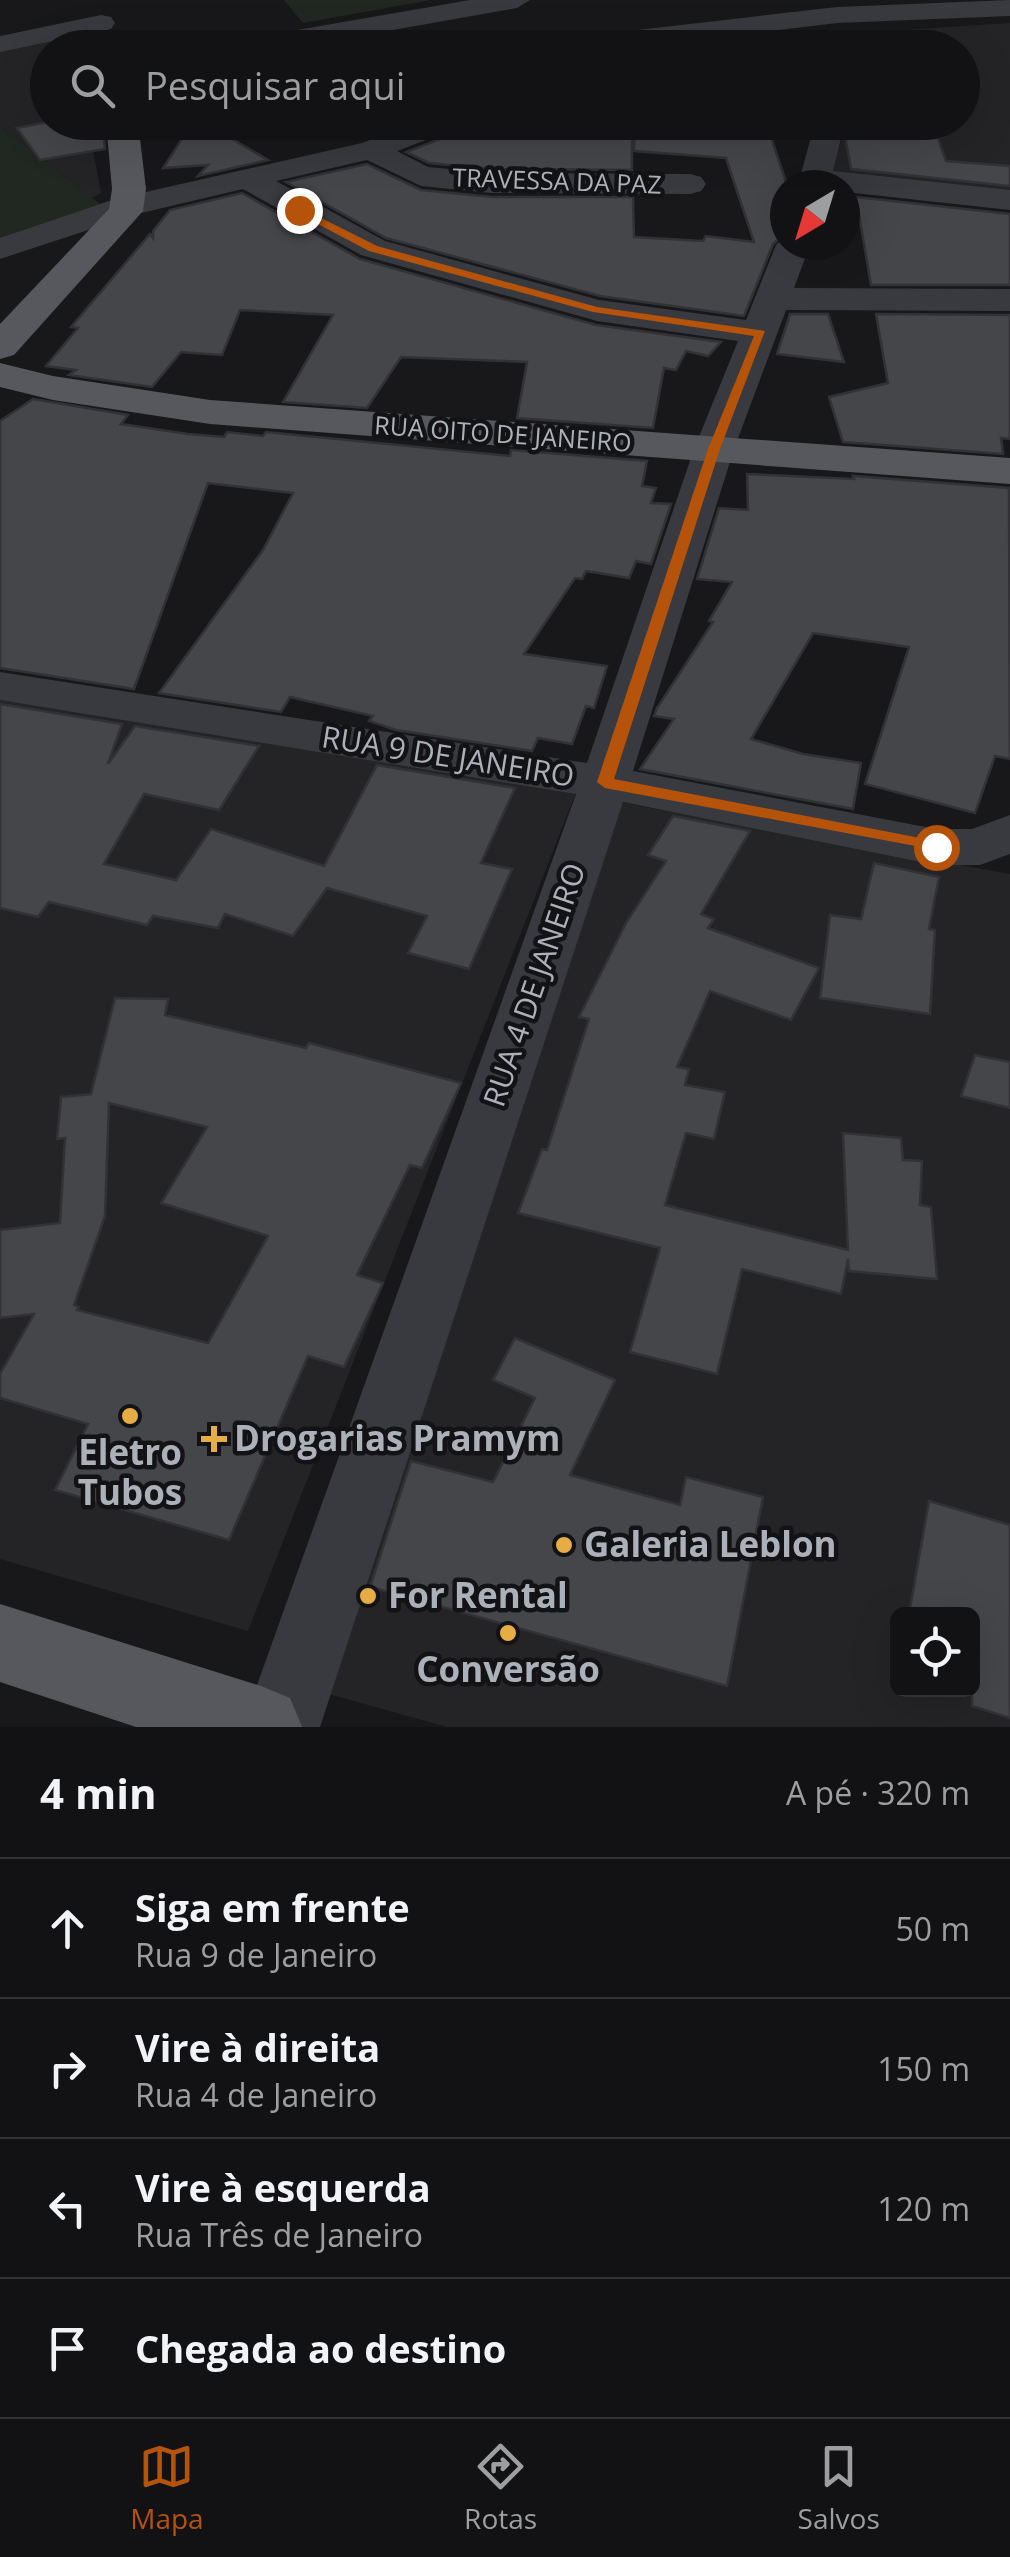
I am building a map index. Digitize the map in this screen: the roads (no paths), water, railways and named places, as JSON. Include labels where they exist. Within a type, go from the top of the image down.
[{"type":"main road","points":[[261,12],[273,30]]},
{"type":"main road","points":[[214,30],[218,14]]},
{"type":"main road","points":[[0,348],[127,206],[123,140]]},
{"type":"main road","name":"RUA OITO DE JANEIRO","points":[[0,374],[52,388],[210,412],[1010,471]]},
{"type":"main road","points":[[0,1643],[261,1727]]},
{"type":"street","points":[[347,30],[467,4],[516,0]]},
{"type":"street","points":[[690,30],[859,7],[1010,8]]},
{"type":"street","points":[[67,30],[110,21]]},
{"type":"street","points":[[0,44],[30,38]]},
{"type":"street","points":[[0,250],[127,206],[252,180],[398,140]]},
{"type":"street","points":[[818,170],[826,140]]},
{"type":"street","name":"TRAVESSA DA PAZ","points":[[371,150],[421,176],[492,183],[690,184]]},
{"type":"street","points":[[252,180],[299,210],[373,248],[597,310],[768,316],[1010,300]]},
{"type":"street","points":[[860,186],[1010,200]]},
{"type":"street","points":[[0,250],[51,256],[76,266]]},
{"type":"street","name":"RUA 4 DE JANEIRO","points":[[280,1727],[605,782],[714,449],[789,260]]},
{"type":"street","name":"RUA 9 DE JANEIRO","points":[[0,686],[605,782],[936,847],[980,847],[1010,832]]},
{"type":"place","name":"Eletro Tubos","points":[[130,1416]]},
{"type":"place","name":"Drogarias Pramym","points":[[214,1439]]},
{"type":"place","name":"Galeria Leblon","points":[[564,1545]]},
{"type":"place","name":"For Rental","points":[[368,1596]]},
{"type":"place","name":"Conversão","points":[[508,1633]]}]
